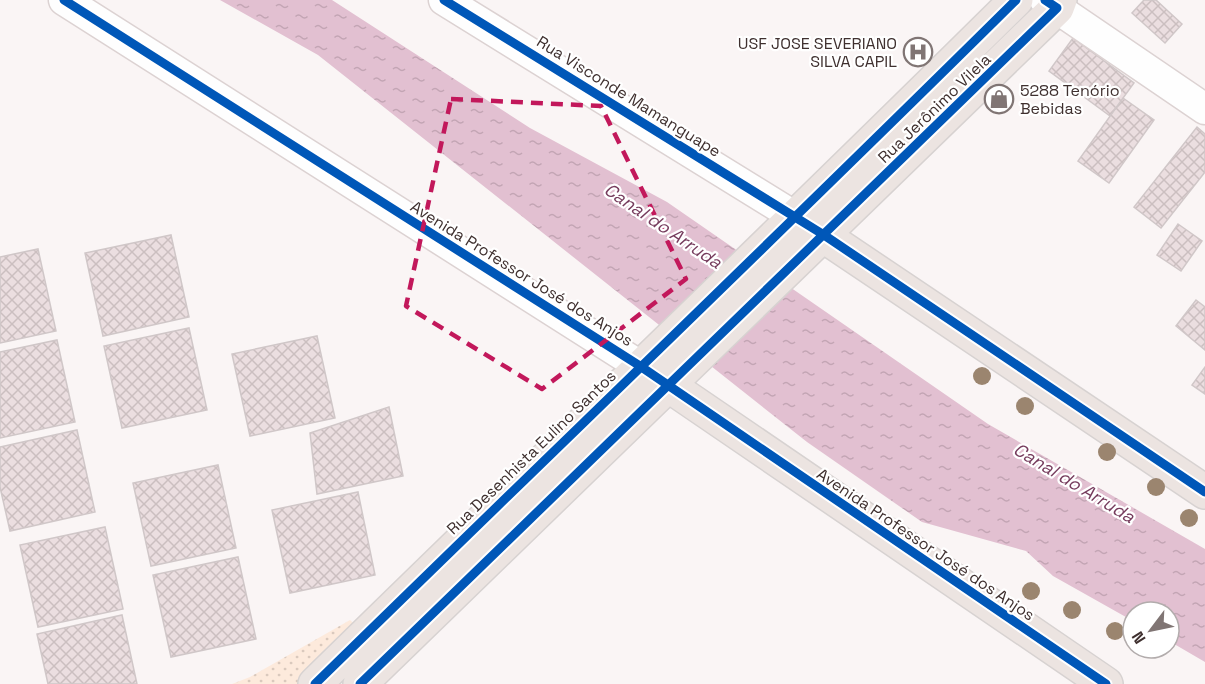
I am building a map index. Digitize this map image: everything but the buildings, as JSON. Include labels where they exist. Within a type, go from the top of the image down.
[{"type":"main road","name":"Rua Jerônimo Vilela","points":[[797,218],[1016,0]]},
{"type":"main road","name":"Rua Jerônimo Vilela","points":[[824,235],[1054,3]]},
{"type":"main road","name":"Rua Desenhista Eulino Santos","points":[[315,684],[649,357],[797,218]]},
{"type":"main road","points":[[797,218],[1205,492]]},
{"type":"main road","points":[[360,684],[824,235]]},
{"type":"main road","name":"Avenida Professor José dos Anjos","points":[[649,357],[1106,684]]},
{"type":"street","name":"Avenida Professor José dos Anjos","points":[[64,0],[649,357]]},
{"type":"street","name":"Rua Visconde Mamanguape","points":[[444,0],[797,218]]},
{"type":"street","points":[[1054,3],[1205,109]]},
{"type":"highlighted area","points":[[451,99],[601,106],[686,279],[542,389],[406,306]]},
{"type":"shaded area","points":[[350,620],[360,629],[301,684],[232,684],[250,677]]},
{"type":"water","name":"Canal do Arruda","points":[[220,0],[332,0],[530,128],[667,202],[988,424],[1205,549],[1205,662],[1181,648],[1181,600],[1121,600],[1121,614],[1053,576],[1026,551],[922,522],[807,442],[318,55]]},
{"type":"cycle path","points":[[64,0],[640,366],[1106,684]]},
{"type":"cycle path","points":[[444,0],[824,235],[1205,492]]},
{"type":"cycle path","points":[[315,684],[1016,0]]},
{"type":"cycle path","points":[[360,684],[1057,8],[1045,0]]},
{"type":"place","name":"USF JOSE SEVERIANO SILVA CAPIL","points":[[918,52]]},
{"type":"place","name":"5288 Tenório Bebidas","points":[[999,99]]}]
